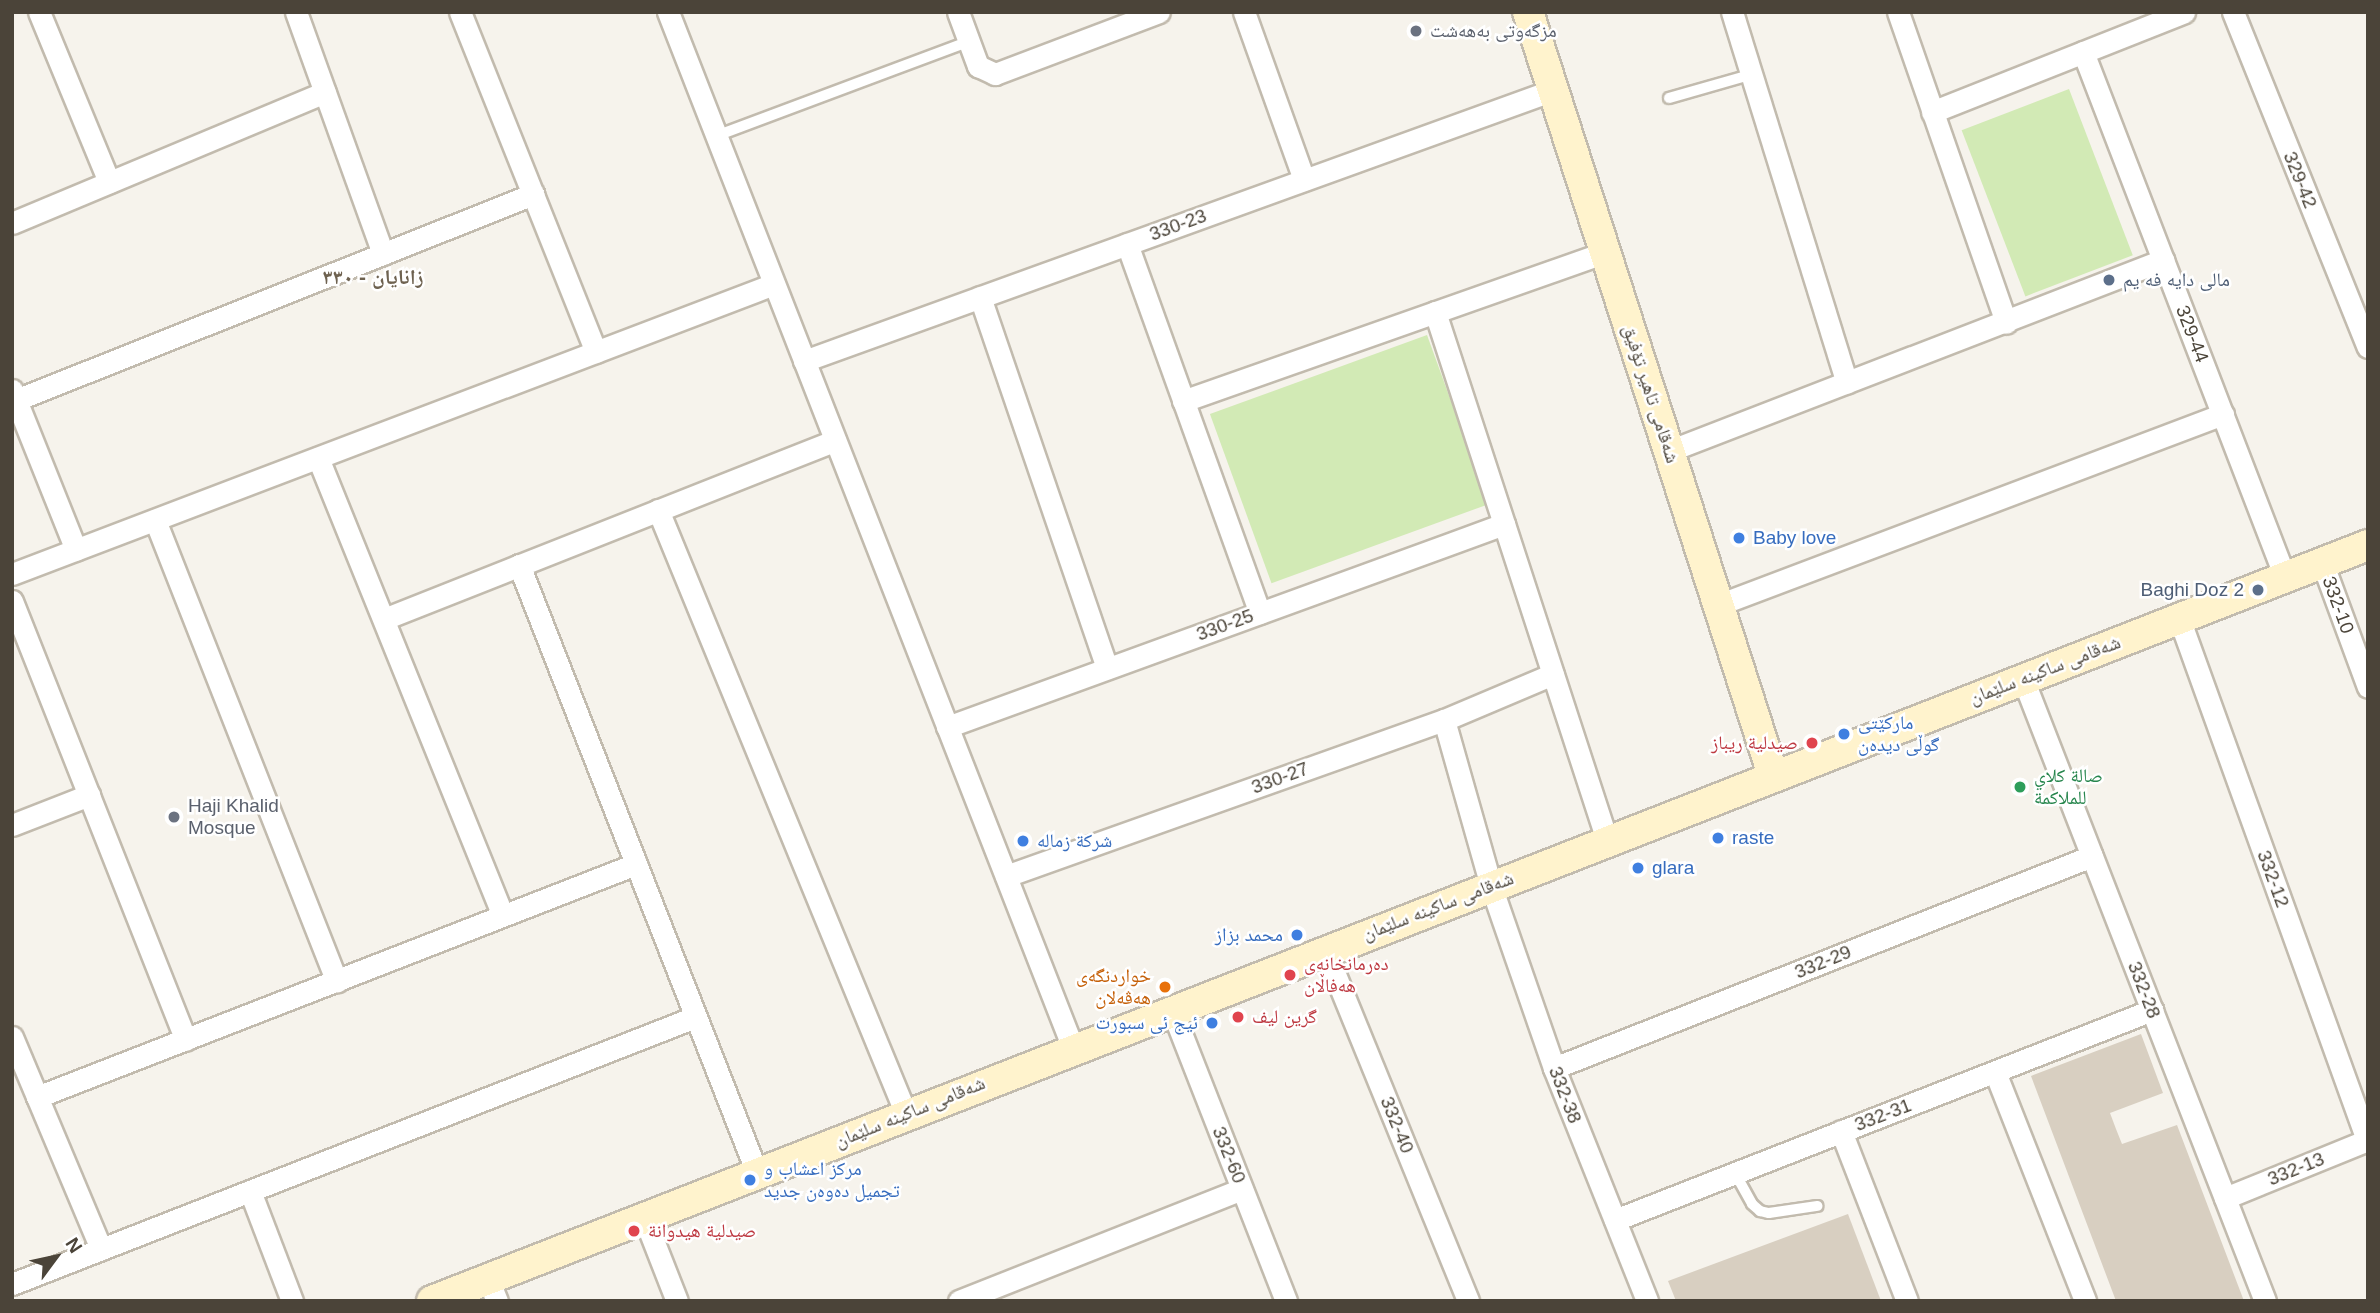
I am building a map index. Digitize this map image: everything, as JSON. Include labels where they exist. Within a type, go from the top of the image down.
[{"type":"street","points":[[40,12],[109,182]]},
{"type":"street","points":[[296,12],[383,254]]},
{"type":"street","points":[[460,12],[596,352]]},
{"type":"street","points":[[667,12],[1073,1048]]},
{"type":"street","points":[[958,12],[978,66],[995,74],[1159,12]]},
{"type":"street","points":[[1244,12],[1304,180]]},
{"type":"street","name":"شەقامی تاهیر تۆفیق","points":[[1528,12],[1773,775]]},
{"type":"street","points":[[1732,12],[1847,383]]},
{"type":"street","points":[[1898,12],[2006,323]]},
{"type":"street","points":[[1933,112],[2183,12]]},
{"type":"street","name":"329-42","points":[[2233,12],[2368,347]]},
{"type":"street","name":"329-44","points":[[2083,52],[2286,577]]},
{"type":"street","name":"330-23","points":[[804,361],[1553,90]]},
{"type":"street","points":[[12,223],[325,92]]},
{"type":"street","points":[[76,550],[14,395],[533,194]]},
{"type":"street","points":[[1127,244],[1260,613]]},
{"type":"street","points":[[1183,401],[1605,252]]},
{"type":"street","points":[[1669,451],[2006,323],[2163,260]]},
{"type":"street","points":[[12,574],[774,284]]},
{"type":"street","points":[[980,297],[1107,668]]},
{"type":"street","points":[[1435,312],[1607,841]]},
{"type":"street","points":[[1718,605],[2222,414]]},
{"type":"street","points":[[384,619],[835,440]]},
{"type":"street","points":[[318,457],[503,915]]},
{"type":"street","points":[[658,510],[906,1114]]},
{"type":"street","points":[[155,520],[337,981]]},
{"type":"street","name":"330-25","points":[[947,727],[1504,524]]},
{"type":"street","name":"شەقامی ساکینە سلێمان","points":[[432,1301],[492,1290],[644,1217],[2368,545]]},
{"type":"street","name":"332-10","points":[[2322,562],[2368,687]]},
{"type":"street","points":[[519,565],[757,1173]]},
{"type":"street","points":[[12,601],[186,1040]]},
{"type":"street","name":"332-12","points":[[2179,618],[2367,1140]]},
{"type":"street","name":"330-27","points":[[1006,876],[1444,720],[1553,674]]},
{"type":"street","name":"332-28","points":[[2023,679],[2265,1301]]},
{"type":"street","name":"332-38","points":[[1444,720],[1491,886],[1555,1068],[1647,1301]]},
{"type":"street","points":[[12,825],[89,795]]},
{"type":"street","name":"332-29","points":[[1555,1068],[2092,856]]},
{"type":"street","points":[[37,1097],[636,864]]},
{"type":"street","name":"332-40","points":[[1325,950],[1468,1301]]},
{"type":"street","name":"332-60","points":[[1172,1010],[1286,1301]]},
{"type":"street","name":"332-31","points":[[1615,1220],[2152,1010]]},
{"type":"street","points":[[12,1284],[695,1017]]},
{"type":"street","points":[[12,1037],[101,1249]]},
{"type":"street","points":[[1995,1072],[2085,1301]]},
{"type":"street","points":[[1841,1131],[1907,1301]]},
{"type":"street","name":"332-13","points":[[2225,1198],[2367,1140]]},
{"type":"street","points":[[959,1301],[1242,1189]]},
{"type":"street","points":[[250,1191],[292,1301]]},
{"type":"street","points":[[644,1217],[677,1301]]},
{"type":"lane","points":[[716,136],[968,42]]},
{"type":"lane","points":[[1669,97],[1753,74]]},
{"type":"lane","points":[[1735,1173],[1752,1204],[1760,1211],[1769,1213],[1817,1206]]},
{"type":"green space","points":[[2069,89],[2133,255],[2025,296],[1962,130]]},
{"type":"green space","points":[[1427,335],[1489,504],[1271,583],[1210,414]]},
{"type":"building","points":[[2141,1034],[2163,1093],[2110,1113],[2116,1129],[2122,1144],[2177,1125],[2244,1301],[2116,1301],[2031,1076]]},
{"type":"building","points":[[1848,1214],[1881,1301],[1676,1301],[1668,1281]]},
{"type":"place","name":"مزگەوتی بەهەشت","points":[[1416,31]]},
{"type":"place","name":"مالى دايه فه يم","points":[[2109,280]]},
{"type":"place","name":"Baby love","points":[[1739,538]]},
{"type":"place","name":"Baghi Doz 2","points":[[2258,590]]},
{"type":"place","name":"مارکێتی گوڵی دیدەن","points":[[1844,734]]},
{"type":"place","name":"صيدلية ريباز","points":[[1812,743]]},
{"type":"place","name":"صالة كلاي للملاكمة","points":[[2020,787]]},
{"type":"place","name":"Haji Khalid Mosque","points":[[174,817]]},
{"type":"place","name":"raste","points":[[1718,838]]},
{"type":"place","name":"شركة زماله","points":[[1023,841]]},
{"type":"place","name":"glara","points":[[1638,868]]},
{"type":"place","name":"محمد بزاز","points":[[1297,935]]},
{"type":"place","name":"دەرمانخانەی هەفاڵان","points":[[1290,975]]},
{"type":"place","name":"خواردنگەی هەڤەلان","points":[[1165,987]]},
{"type":"place","name":"گرین لیف","points":[[1238,1017]]},
{"type":"place","name":"ئیج ئی سبورت","points":[[1212,1023]]},
{"type":"place","name":"مرکز اعشاب و تجمیل دەوەن جدید","points":[[750,1180]]},
{"type":"place","name":"صيدلية هيدوانة","points":[[634,1231]]},
{"type":"district","name":"زانایان - ٣٣٠","points":[[373,277]]}]
